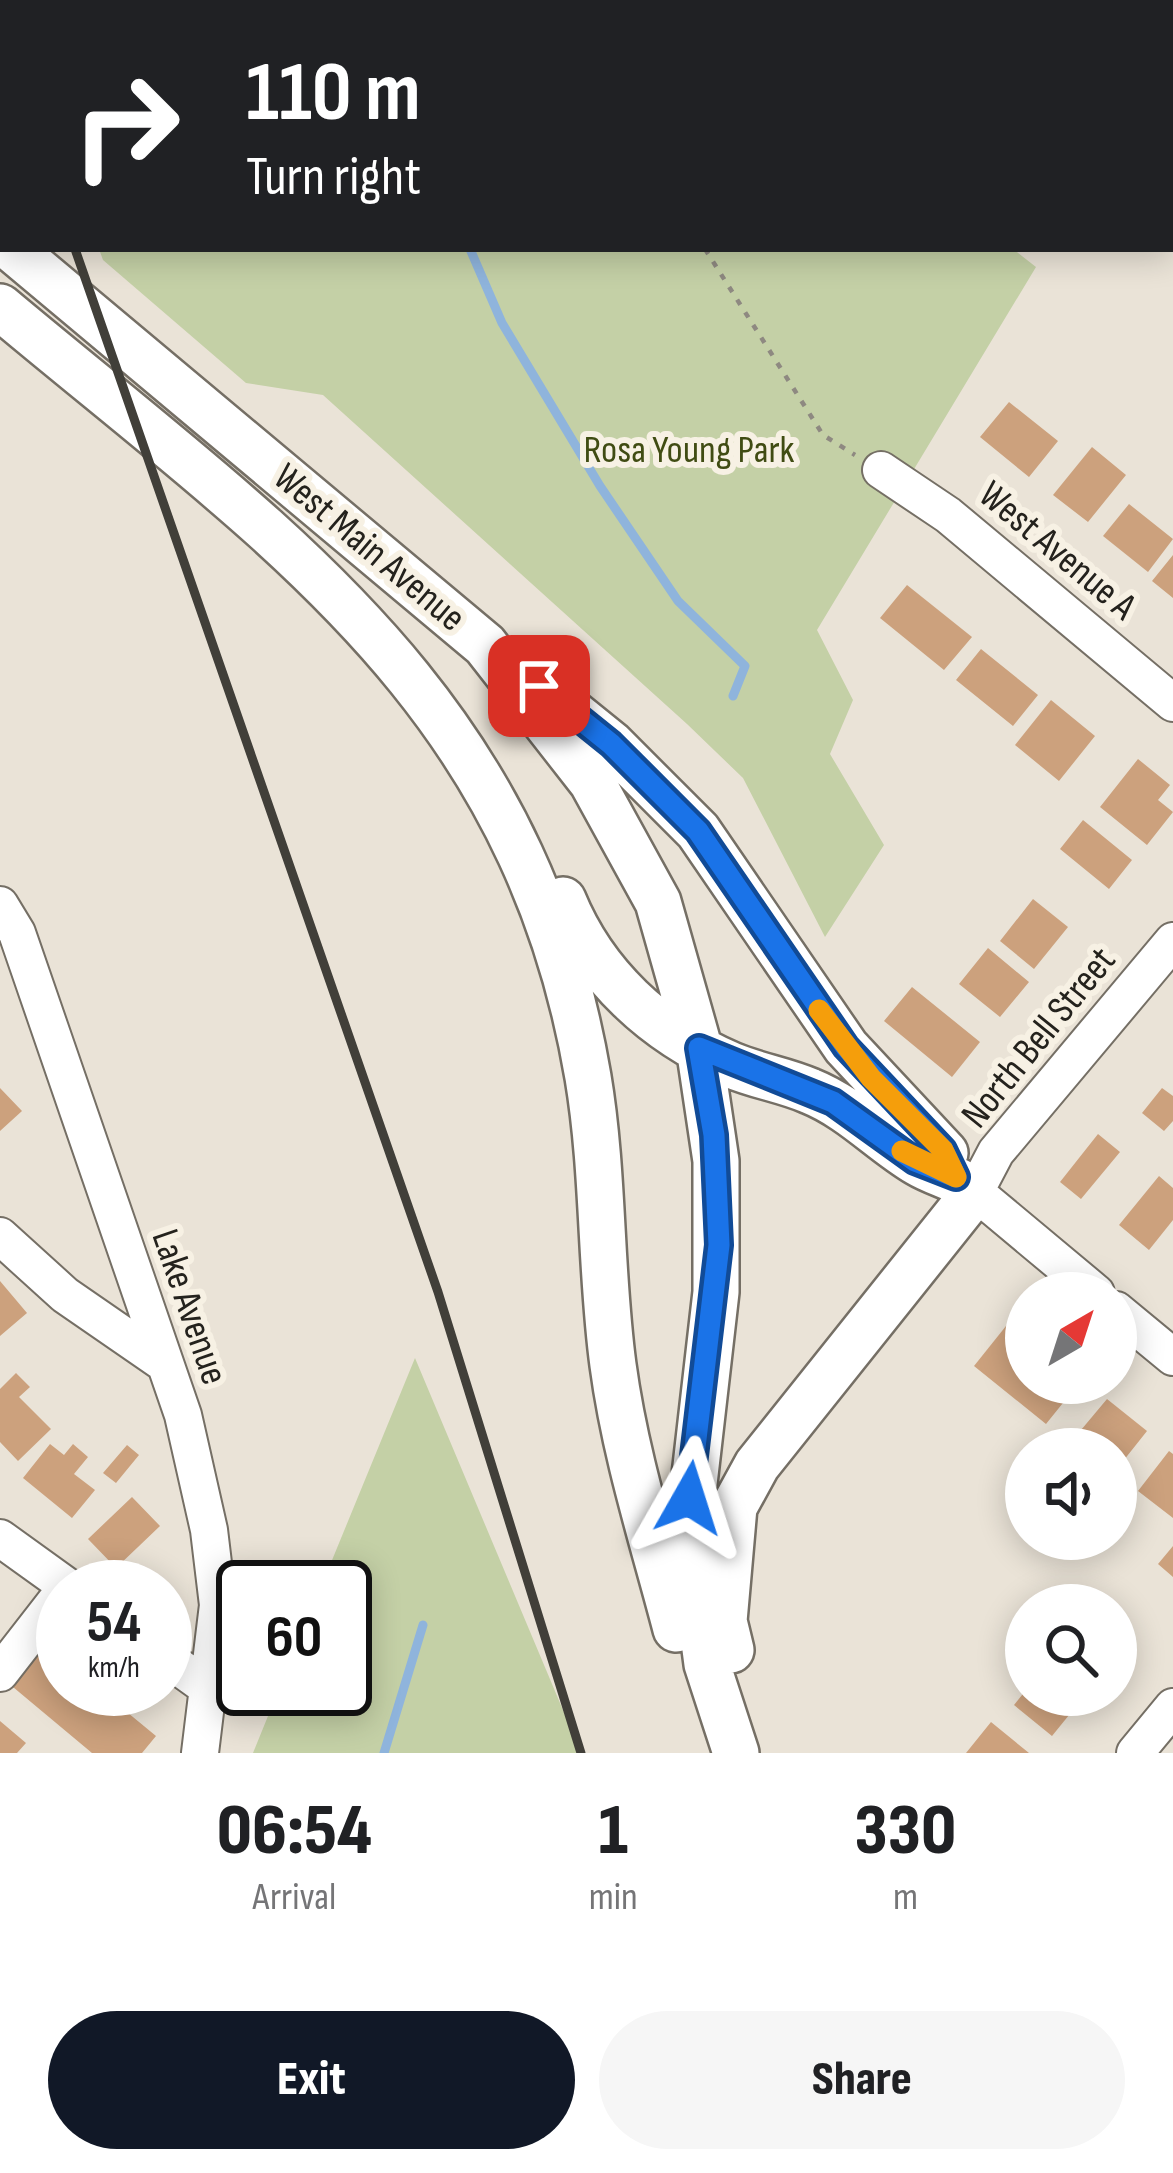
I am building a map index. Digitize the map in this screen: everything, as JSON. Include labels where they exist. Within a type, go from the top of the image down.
[{"type":"main road","name":"West Main Avenue","points":[[16,252],[485,645],[592,782],[658,902],[699,1048],[714,1135],[719,1245],[689,1498],[691,1560],[707,1664],[736,1753]]},
{"type":"main road","name":"West Main Avenue","points":[[0,307],[298,556],[382,641],[446,723],[497,808],[560,962],[588,1076],[623,1430],[709,1753]]},
{"type":"main road","points":[[382,641],[480,736],[595,960],[643,1011],[699,1048],[833,1102],[915,1161],[966,1185]]},
{"type":"main road","points":[[485,645],[611,744],[688,820],[846,1047],[943,1150],[966,1185]]},
{"type":"main road","points":[[755,1753],[724,1621],[734,1508],[757,1465],[966,1185]]},
{"type":"street","name":"West Avenue A","points":[[881,470],[948,515],[1173,703]]},
{"type":"street","name":"Lake Avenue","points":[[0,905],[17,933],[165,1364],[209,1530],[218,1605],[200,1753]]},
{"type":"street","name":"North Bell Street","points":[[966,1185],[1173,941]]},
{"type":"street","points":[[966,1185],[1071,1272]]},
{"type":"street","points":[[0,1236],[64,1295],[165,1364]]},
{"type":"street","points":[[1137,1327],[1173,1357]]},
{"type":"street","points":[[0,1538],[36,1565]]},
{"type":"street","points":[[0,1672],[36,1626]]},
{"type":"street","points":[[192,1676],[211,1690]]},
{"type":"street","points":[[1135,1753],[1173,1707]]},
{"type":"path","points":[[706,252],[823,435],[881,470]]},
{"type":"green space","name":"Rosa Young Park","points":[[100,252],[1017,252],[1036,267],[817,630],[853,700],[830,754],[884,845],[825,937],[743,778],[687,724],[323,395],[246,383],[103,260]]},
{"type":"green space","points":[[415,1358],[581,1753],[253,1753],[268,1716],[372,1716],[372,1560],[332,1560]]},
{"type":"building","points":[[1009,402],[1058,441],[1029,477],[980,437]]},
{"type":"building","points":[[1092,447],[1126,475],[1088,522],[1053,495]]},
{"type":"building","points":[[1129,504],[1173,539],[1148,572],[1103,536]]},
{"type":"building","points":[[1173,555],[1173,598],[1152,581]]},
{"type":"building","points":[[907,585],[972,637],[944,670],[880,618]]},
{"type":"building","points":[[981,649],[1038,695],[1013,726],[956,680]]},
{"type":"building","points":[[1051,700],[1095,736],[1059,781],[1015,745]]},
{"type":"building","points":[[1138,759],[1170,785],[1158,800],[1173,812],[1147,845],[1100,807]]},
{"type":"building","points":[[1083,820],[1132,860],[1109,889],[1060,849]]},
{"type":"building","points":[[1033,899],[1068,927],[1034,969],[1000,941]]},
{"type":"building","points":[[988,948],[1029,982],[1000,1017],[959,984]]},
{"type":"building","points":[[912,987],[980,1042],[952,1077],[884,1021]]},
{"type":"building","points":[[0,1088],[22,1111],[0,1131]]},
{"type":"building","points":[[1162,1088],[1173,1096],[1173,1121],[1164,1131],[1142,1113]]},
{"type":"building","points":[[1098,1134],[1120,1152],[1081,1199],[1060,1182]]},
{"type":"building","points":[[1159,1176],[1173,1188],[1173,1220],[1149,1250],[1119,1225]]},
{"type":"building","points":[[0,1281],[27,1313],[0,1336]]},
{"type":"building","points":[[1005,1327],[1005,1391],[974,1366]]},
{"type":"building","points":[[16,1373],[30,1387],[19,1397],[51,1429],[18,1461],[0,1442],[0,1389]]},
{"type":"building","points":[[1021,1404],[1062,1404],[1046,1424]]},
{"type":"building","points":[[1103,1404],[1113,1404],[1147,1431],[1137,1444],[1137,1428],[1083,1428]]},
{"type":"building","points":[[50,1444],[64,1455],[73,1444],[88,1457],[74,1474],[95,1490],[72,1518],[23,1478]]},
{"type":"building","points":[[127,1445],[139,1455],[116,1483],[103,1473]]},
{"type":"building","points":[[1169,1451],[1173,1454],[1173,1518],[1138,1491]]},
{"type":"building","points":[[132,1497],[160,1526],[124,1560],[108,1560],[88,1539]]},
{"type":"building","points":[[1173,1546],[1173,1577],[1158,1564]]},
{"type":"building","points":[[36,1647],[36,1706],[7,1682]]},
{"type":"building","points":[[48,1716],[132,1716],[156,1736],[142,1753],[92,1753]]},
{"type":"building","points":[[1027,1716],[1068,1716],[1052,1736]]},
{"type":"building","points":[[0,1721],[26,1743],[17,1753],[0,1753]]},
{"type":"building","points":[[991,1722],[1029,1753],[966,1753]]},
{"type":"waterway","points":[[471,252],[502,323],[600,486],[678,601],[745,666],[733,696]]},
{"type":"waterway","points":[[384,1753],[423,1625]]},
{"type":"railway","points":[[76,252],[438,1292],[581,1753]]},
{"type":"slow traffic","points":[[819,1010],[871,1078],[943,1150],[956,1177],[927,1168],[902,1151]]},
{"type":"route","points":[[539,686],[611,744],[698,831],[846,1047],[943,1150],[956,1177],[915,1161],[833,1102],[729,1064],[699,1048],[714,1135],[719,1245],[689,1498]]}]
